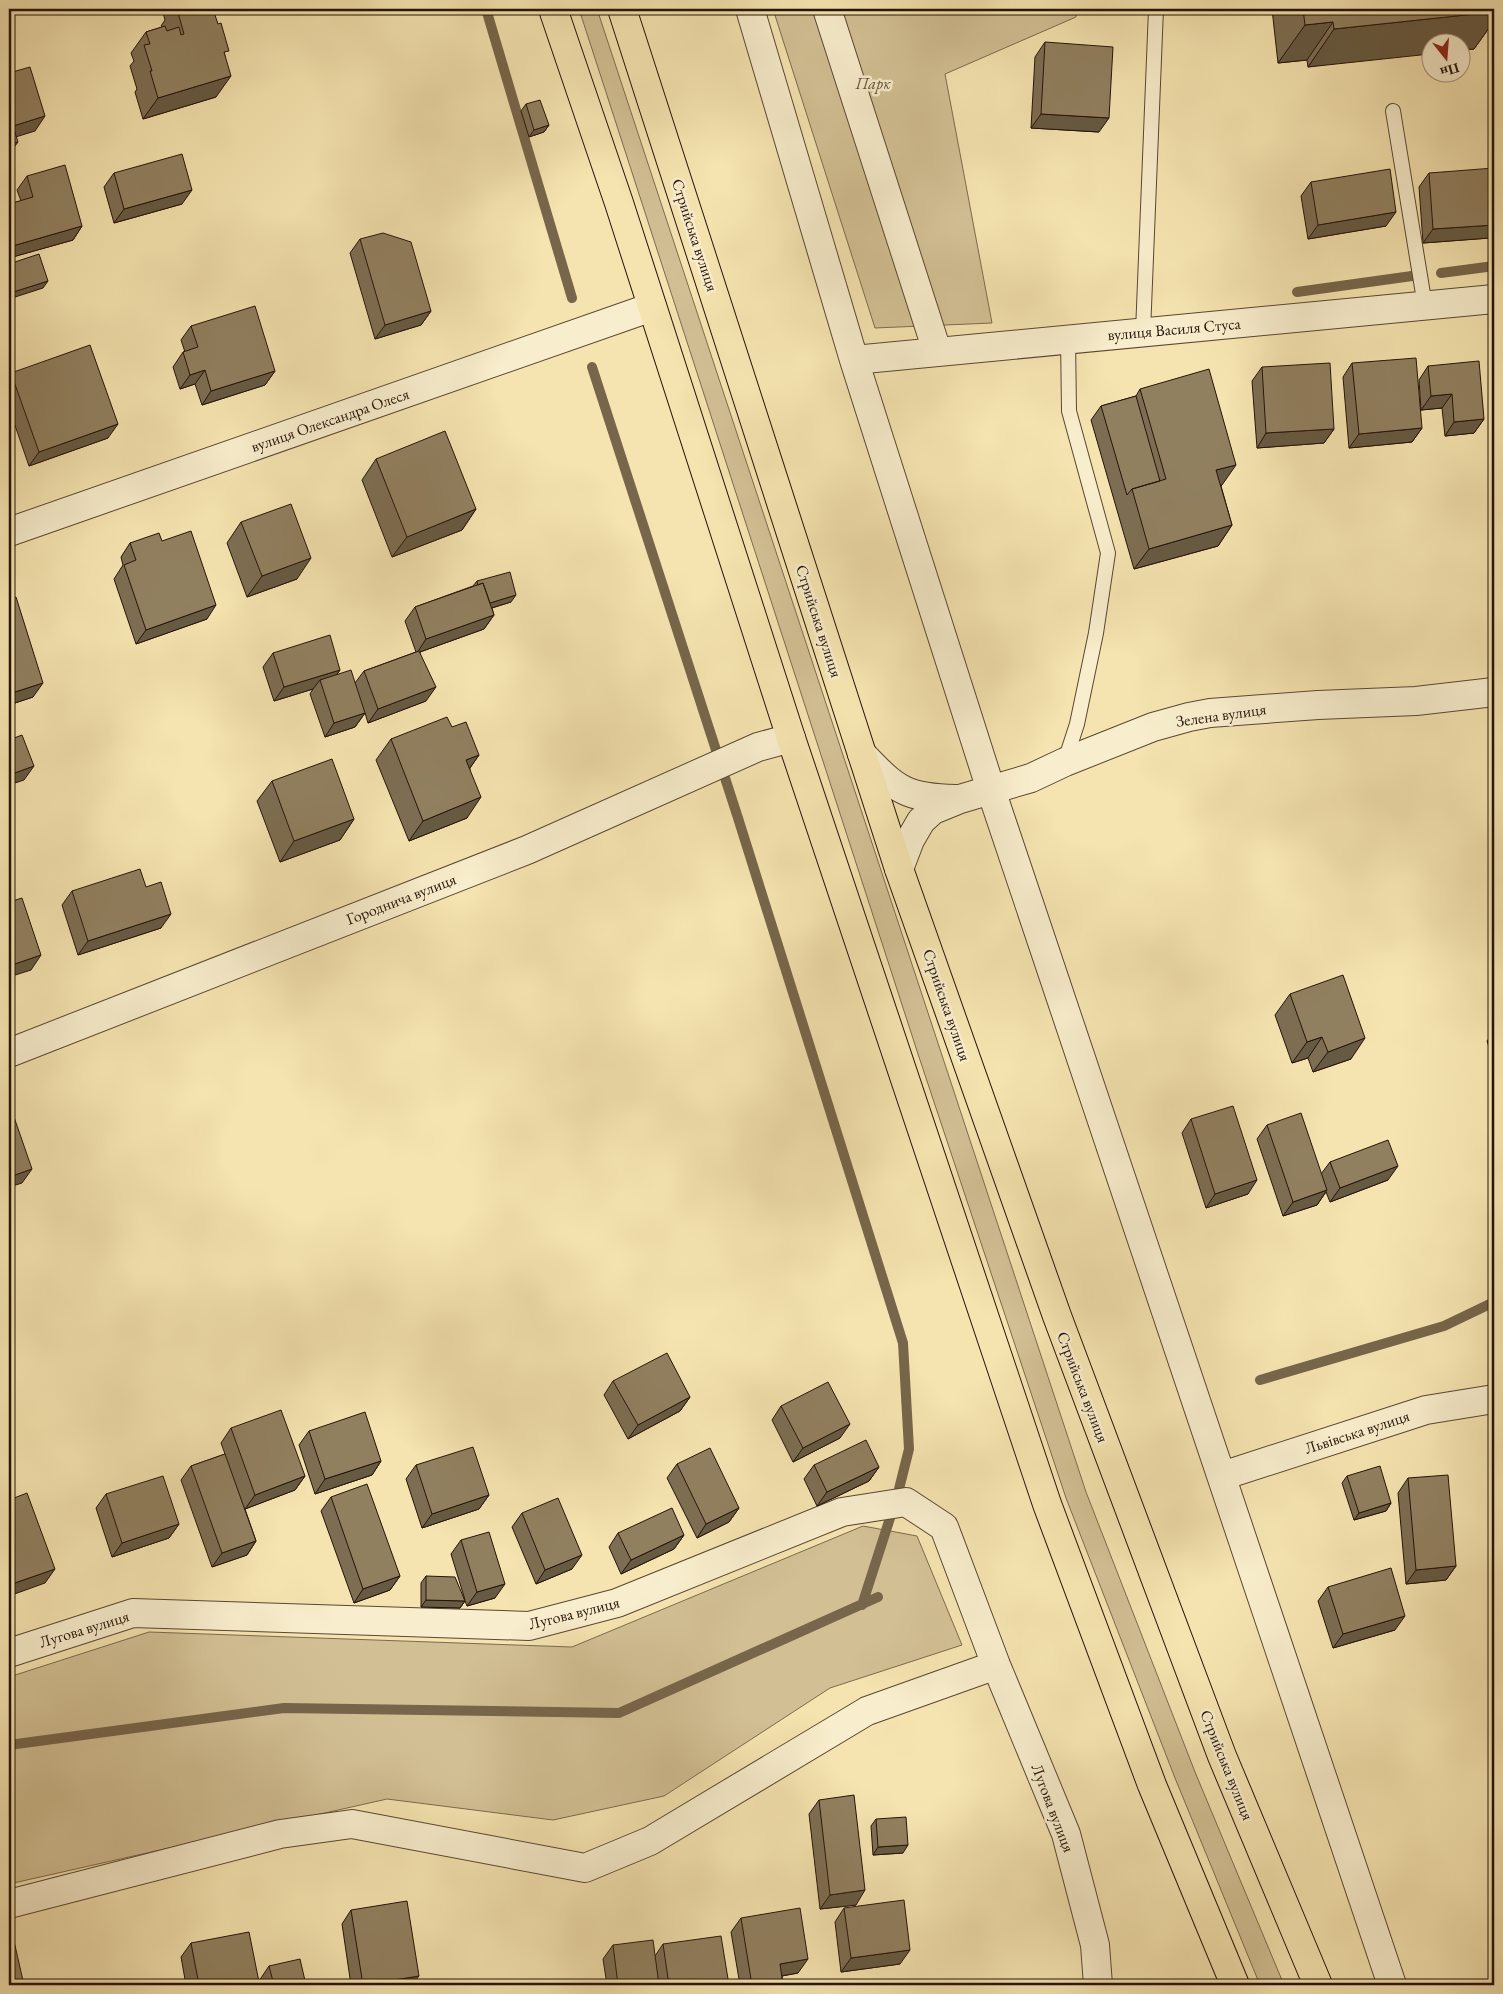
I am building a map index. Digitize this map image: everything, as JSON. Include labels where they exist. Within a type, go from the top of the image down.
[{"type":"highway","points":[[553,9],[619,203],[791,738],[1047,1504],[1152,1785],[1235,1985]]},
{"type":"highway","name":"Стрийська вулиця","points":[[622,9],[899,869],[1057,1316],[1190,1672],[1222,1756],[1318,1985]]},
{"type":"street","points":[[750,9],[854,360],[991,790],[1392,1985]]},
{"type":"street","points":[[827,9],[937,352]]},
{"type":"street","name":"вулиця Василя Стуса","points":[[854,360],[1068,338],[1494,299]]},
{"type":"street","name":"вулиця Олександра Олеся","points":[[9,532],[652,307]]},
{"type":"street","name":"Зелена вулиця","points":[[899,869],[910,840],[921,821],[932,810],[960,799],[1031,778],[1065,762],[1153,727],[1190,717],[1254,709],[1416,701],[1494,692]]},
{"type":"street","name":"Городнича вулиця","points":[[9,1052],[527,850],[758,747],[791,738]]},
{"type":"street","name":"Зелена вулиця","points":[[862,754],[883,776],[904,792],[931,798],[960,799]]},
{"type":"street","name":"Львівська вулиця","points":[[1222,1476],[1426,1410],[1494,1399]]},
{"type":"street","name":"Лугова вулиця","points":[[9,1653],[133,1613],[529,1626],[617,1603],[842,1512],[906,1502],[944,1527],[996,1665],[1066,1834],[1095,1945],[1098,1985]]},
{"type":"street","points":[[9,1904],[280,1834],[352,1824],[585,1868],[650,1841],[868,1711],[996,1665]]},
{"type":"lane","points":[[1143,332],[1156,9]]},
{"type":"lane","points":[[1393,111],[1425,306]]},
{"type":"lane","points":[[1065,762],[1079,715],[1096,633],[1108,553],[1069,411],[1068,338]]},
{"type":"green space","points":[[579,9],[597,9],[1086,1492],[1195,1772],[1284,1985],[1260,1985],[1175,1778],[1066,1498],[918,1054]]},
{"type":"green space","name":"Парк","points":[[773,9],[1076,9],[1076,17],[945,74],[992,323],[875,328]]},
{"type":"green space","points":[[863,1526],[917,1536],[962,1645],[830,1688],[664,1796],[553,1820],[387,1799],[9,1884],[9,1677],[149,1632],[572,1647]]},
{"type":"building","points":[[177,9],[213,9],[218,24],[221,23],[229,51],[224,52],[231,76],[158,98],[144,45],[150,44],[146,32],[165,26],[167,31],[179,27],[181,35],[184,34]]},
{"type":"building","points":[[1303,9],[1494,9],[1494,12],[1334,29],[1333,22],[1305,25]]},
{"type":"building","points":[[1045,42],[1113,47],[1109,118],[1041,114]]},
{"type":"building","points":[[30,67],[45,116],[13,126],[18,142],[9,144],[9,73]]},
{"type":"building","points":[[540,100],[549,125],[534,130],[526,104]]},
{"type":"building","points":[[182,154],[192,190],[124,209],[114,173]]},
{"type":"building","points":[[65,165],[82,226],[9,247],[9,204],[33,197],[27,176]]},
{"type":"building","points":[[1494,168],[1494,225],[1433,229],[1429,173]]},
{"type":"building","points":[[1390,169],[1396,212],[1318,225],[1311,182]]},
{"type":"building","points":[[383,233],[411,242],[431,311],[385,325],[360,239]]},
{"type":"building","points":[[39,254],[48,281],[10,293],[9,264]]},
{"type":"building","points":[[255,306],[275,371],[211,391],[205,370],[190,375],[183,352],[198,347],[191,326]]},
{"type":"building","points":[[90,345],[118,424],[39,452],[11,373]]},
{"type":"building","points":[[1416,358],[1422,428],[1359,434],[1352,363]]},
{"type":"building","points":[[1479,361],[1484,419],[1454,422],[1452,394],[1431,396],[1428,366]]},
{"type":"building","points":[[1330,363],[1334,429],[1266,433],[1262,367]]},
{"type":"building","points":[[1209,369],[1236,465],[1216,470],[1232,525],[1149,549],[1132,489],[1166,479],[1140,389]]},
{"type":"building","points":[[1136,396],[1160,481],[1132,489],[1127,495],[1101,406]]},
{"type":"building","points":[[445,431],[476,509],[407,537],[376,459]]},
{"type":"building","points":[[291,504],[311,558],[262,576],[241,522]]},
{"type":"building","points":[[191,531],[216,605],[146,630],[124,565],[136,560],[130,543],[159,533],[162,541]]},
{"type":"building","points":[[510,572],[516,595],[490,603],[483,583],[478,585],[477,581]]},
{"type":"building","points":[[483,583],[494,615],[426,639],[415,607]]},
{"type":"building","points":[[16,597],[43,683],[15,692],[11,681],[9,682],[9,599]]},
{"type":"building","points":[[330,635],[340,670],[284,687],[273,653]]},
{"type":"building","points":[[419,651],[436,687],[378,709],[364,671]]},
{"type":"building","points":[[351,670],[365,713],[334,723],[320,680]]},
{"type":"building","points":[[447,717],[452,727],[466,722],[479,755],[466,760],[481,797],[423,821],[391,739]]},
{"type":"building","points":[[22,735],[34,766],[9,775],[9,740]]},
{"type":"building","points":[[332,759],[354,819],[294,841],[272,781]]},
{"type":"building","points":[[140,869],[146,887],[161,882],[171,914],[88,941],[72,891]]},
{"type":"building","points":[[22,898],[41,955],[9,966],[9,902]]},
{"type":"building","points":[[1343,975],[1365,1038],[1328,1052],[1322,1037],[1307,1042],[1290,994]]},
{"type":"building","points":[[1233,1106],[1257,1180],[1215,1194],[1191,1119]]},
{"type":"building","points":[[1301,1113],[1327,1190],[1293,1202],[1267,1125]]},
{"type":"building","points":[[14,1117],[32,1169],[9,1177],[9,1119]]},
{"type":"building","points":[[1388,1140],[1398,1166],[1340,1188],[1330,1162]]},
{"type":"building","points":[[667,1353],[690,1397],[638,1425],[613,1381]]},
{"type":"building","points":[[828,1382],[850,1424],[803,1448],[781,1406]]},
{"type":"building","points":[[281,1410],[305,1476],[255,1495],[231,1428]]},
{"type":"building","points":[[365,1412],[381,1461],[325,1479],[309,1431]]},
{"type":"building","points":[[866,1440],[879,1467],[827,1492],[814,1465]]},
{"type":"building","points":[[473,1447],[489,1495],[432,1514],[416,1465]]},
{"type":"building","points":[[710,1448],[739,1508],[706,1524],[677,1464]]},
{"type":"building","points":[[225,1454],[256,1541],[222,1553],[191,1466]]},
{"type":"building","points":[[1380,1466],[1391,1503],[1359,1513],[1347,1476]]},
{"type":"building","points":[[1448,1475],[1456,1566],[1416,1570],[1408,1478]]},
{"type":"building","points":[[163,1476],[179,1524],[122,1543],[106,1494]]},
{"type":"building","points":[[367,1484],[400,1576],[363,1589],[331,1497]]},
{"type":"building","points":[[27,1493],[55,1569],[9,1585],[9,1500]]},
{"type":"building","points":[[558,1498],[582,1555],[545,1570],[522,1513]]},
{"type":"building","points":[[672,1508],[684,1535],[631,1560],[618,1533]]},
{"type":"building","points":[[489,1532],[505,1584],[477,1592],[461,1540]]},
{"type":"building","points":[[1391,1568],[1405,1616],[1343,1634],[1328,1587]]},
{"type":"building","points":[[426,1576],[455,1577],[465,1601],[426,1600]]},
{"type":"building","points":[[854,1795],[865,1890],[830,1895],[819,1800]]},
{"type":"building","points":[[906,1817],[908,1845],[878,1847],[876,1819]]},
{"type":"building","points":[[904,1900],[910,1950],[851,1958],[844,1908]]},
{"type":"building","points":[[407,1901],[419,1976],[363,1985],[351,1910]]},
{"type":"building","points":[[800,1908],[808,1959],[780,1964],[783,1985],[752,1985],[741,1918]]},
{"type":"building","points":[[9,1928],[11,1928],[24,1985],[9,1985]]},
{"type":"building","points":[[249,1932],[259,1982],[240,1985],[199,1985],[191,1943]]},
{"type":"building","points":[[721,1936],[729,1985],[669,1985],[663,1944]]},
{"type":"building","points":[[653,1940],[659,1985],[618,1985],[613,1945]]},
{"type":"building","points":[[300,1959],[306,1985],[274,1985],[269,1966]]},
{"type":"waterway","points":[[486,9],[572,298]]},
{"type":"waterway","points":[[1441,273],[1494,266]]},
{"type":"waterway","points":[[1297,292],[1412,276]]},
{"type":"waterway","points":[[592,367],[738,818],[903,1343],[909,1449],[899,1489]]},
{"type":"waterway","points":[[1260,1380],[1444,1326],[1494,1302]]},
{"type":"waterway","points":[[862,1605],[891,1515]]},
{"type":"waterway","points":[[9,1745],[284,1708],[619,1713],[878,1597]]}]
